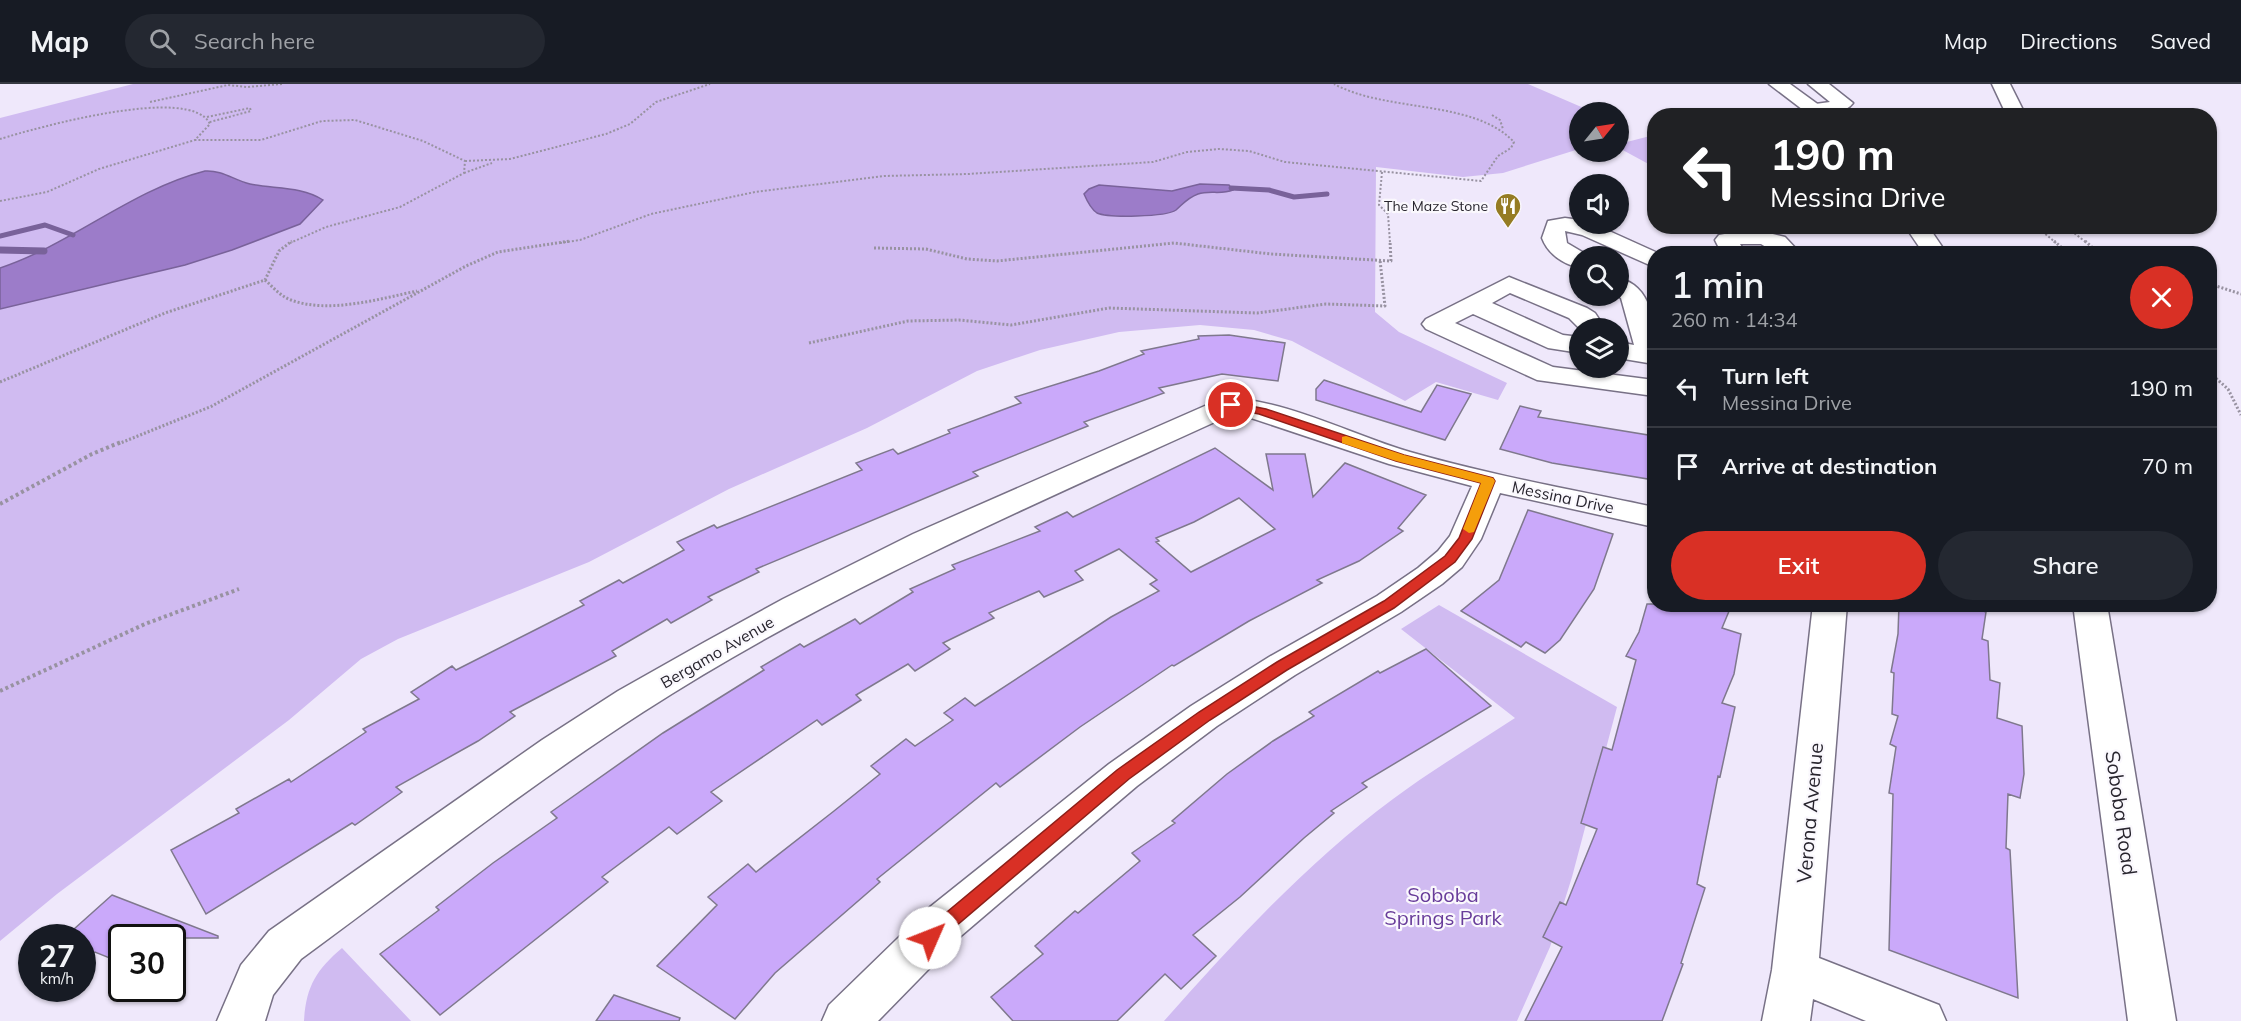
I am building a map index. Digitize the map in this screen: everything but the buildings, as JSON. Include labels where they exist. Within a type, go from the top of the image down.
[{"type":"street","points":[[1778,84],[1814,108]]},
{"type":"street","points":[[1817,84],[1844,103],[1833,108]]},
{"type":"street","points":[[2001,84],[2013,108]]},
{"type":"street","points":[[1569,254],[1556,246],[1553,237],[1556,226],[1572,225],[1623,246]]},
{"type":"street","points":[[1729,246],[1726,240],[1738,236],[1772,237],[1785,246]]},
{"type":"street","points":[[1629,249],[1647,257]]},
{"type":"street","points":[[1586,318],[1509,284],[1435,324],[1547,374],[1647,387]]},
{"type":"street","points":[[1629,293],[1632,295],[1647,338]]},
{"type":"street","points":[[1473,304],[1557,342],[1569,344]]},
{"type":"street","points":[[1629,352],[1647,354]]},
{"type":"street","name":"Messina Drive","points":[[1231,405],[1261,411],[1400,458],[1489,481],[1647,515]]},
{"type":"street","name":"Bergamo Avenue","points":[[248,1002],[268,963],[285,945],[556,751],[631,701],[795,607],[915,547],[1204,414],[1231,405]]},
{"type":"street","points":[[846,1021],[946,921],[1123,774],[1243,691],[1389,604],[1430,576],[1450,559],[1465,539],[1489,481]]},
{"type":"street","name":"Verona Avenue","points":[[1786,1021],[1795,970],[1829,612]]},
{"type":"street","name":"Soboba Road","points":[[2091,612],[2152,1021]]},
{"type":"street","points":[[1795,970],[1922,1021]]},
{"type":"path","points":[[147,103],[228,85],[247,87],[282,84]]},
{"type":"path","points":[[0,382],[165,314],[265,280],[279,251],[293,240],[326,227],[400,207],[464,173],[496,161],[606,134],[630,124],[656,102],[710,84]]},
{"type":"path","points":[[1334,84],[1349,92],[1377,101],[1466,117],[1503,129]]},
{"type":"path","points":[[141,103],[190,108],[207,117],[210,122]]},
{"type":"path","points":[[0,139],[125,105]]},
{"type":"path","points":[[195,140],[210,122],[251,111],[250,108],[207,117]]},
{"type":"path","points":[[0,504],[92,454],[212,406],[423,289],[498,252],[580,240],[651,214],[755,192],[884,176],[968,174],[1153,162],[1187,152],[1219,149],[1249,151],[1285,162],[1481,181],[1498,156],[1511,148],[1514,142],[1503,129],[1500,120],[1492,115]]},
{"type":"path","points":[[0,201],[47,192],[99,169],[195,140],[261,140],[322,121],[355,120],[423,141],[465,161],[496,161]]},
{"type":"path","points":[[464,173],[465,161]]},
{"type":"path","points":[[873,248],[926,249],[967,260],[997,261],[1058,253],[1106,252],[1173,243],[1271,254],[1391,261],[1388,214],[1379,205],[1382,172]]},
{"type":"path","points":[[2046,234],[2060,246]]},
{"type":"path","points":[[2074,234],[2090,246]]},
{"type":"path","points":[[808,344],[908,321],[959,320],[1011,325],[1109,308],[1257,313],[1326,304],[1385,306],[1380,260]]},
{"type":"path","points":[[265,280],[279,294],[290,300],[322,304],[357,303],[423,289]]},
{"type":"path","points":[[2217,286],[2241,294]]},
{"type":"path","points":[[2217,379],[2228,389],[2241,415]]},
{"type":"path","points":[[0,691],[145,624],[239,589]]},
{"type":"green space","points":[[133,84],[1528,84],[1570,102],[1569,152],[1503,173],[1463,177],[1376,167],[1375,312],[1399,332],[1507,383],[1498,400],[1436,382],[1405,401],[1292,341],[1254,330],[1200,325],[1119,332],[1040,350],[977,371],[867,428],[729,489],[589,562],[398,639],[361,659],[289,720],[57,894],[0,941],[0,118]]},
{"type":"green space","points":[[1647,137],[1647,163],[1629,153],[1629,141]]},
{"type":"green space","name":"Soboba Springs Park","points":[[1439,605],[1617,707],[1572,877],[1550,947],[1517,1021],[1164,1021],[1273,904],[1331,849],[1408,788],[1515,718],[1401,629]]},
{"type":"green space","points":[[342,948],[411,1021],[304,1021],[307,998],[314,980],[325,964]]},
{"type":"shaded area","points":[[205,171],[217,172],[250,184],[306,192],[323,200],[300,224],[232,250],[185,265],[0,309],[0,268],[52,245],[152,191]]},
{"type":"shaded area","points":[[1200,184],[1229,185],[1233,190],[1198,194],[1188,199],[1176,210],[1137,216],[1097,213],[1084,194],[1099,185],[1172,191]]},
{"type":"waterway","points":[[1231,188],[1269,190],[1294,197],[1327,194]]},
{"type":"waterway","points":[[0,236],[45,225],[73,235]]},
{"type":"waterway","points":[[0,250],[44,251]]},
{"type":"slow traffic","points":[[1346,440],[1400,458],[1489,481],[1469,529]]},
{"type":"place","name":"The Maze Stone","points":[[1508,229]]},
{"type":"route","points":[[930,938],[946,921],[1123,774],[1204,716],[1282,666],[1389,604],[1430,576],[1450,559],[1465,539],[1489,481],[1400,458],[1261,411],[1231,405]]}]
